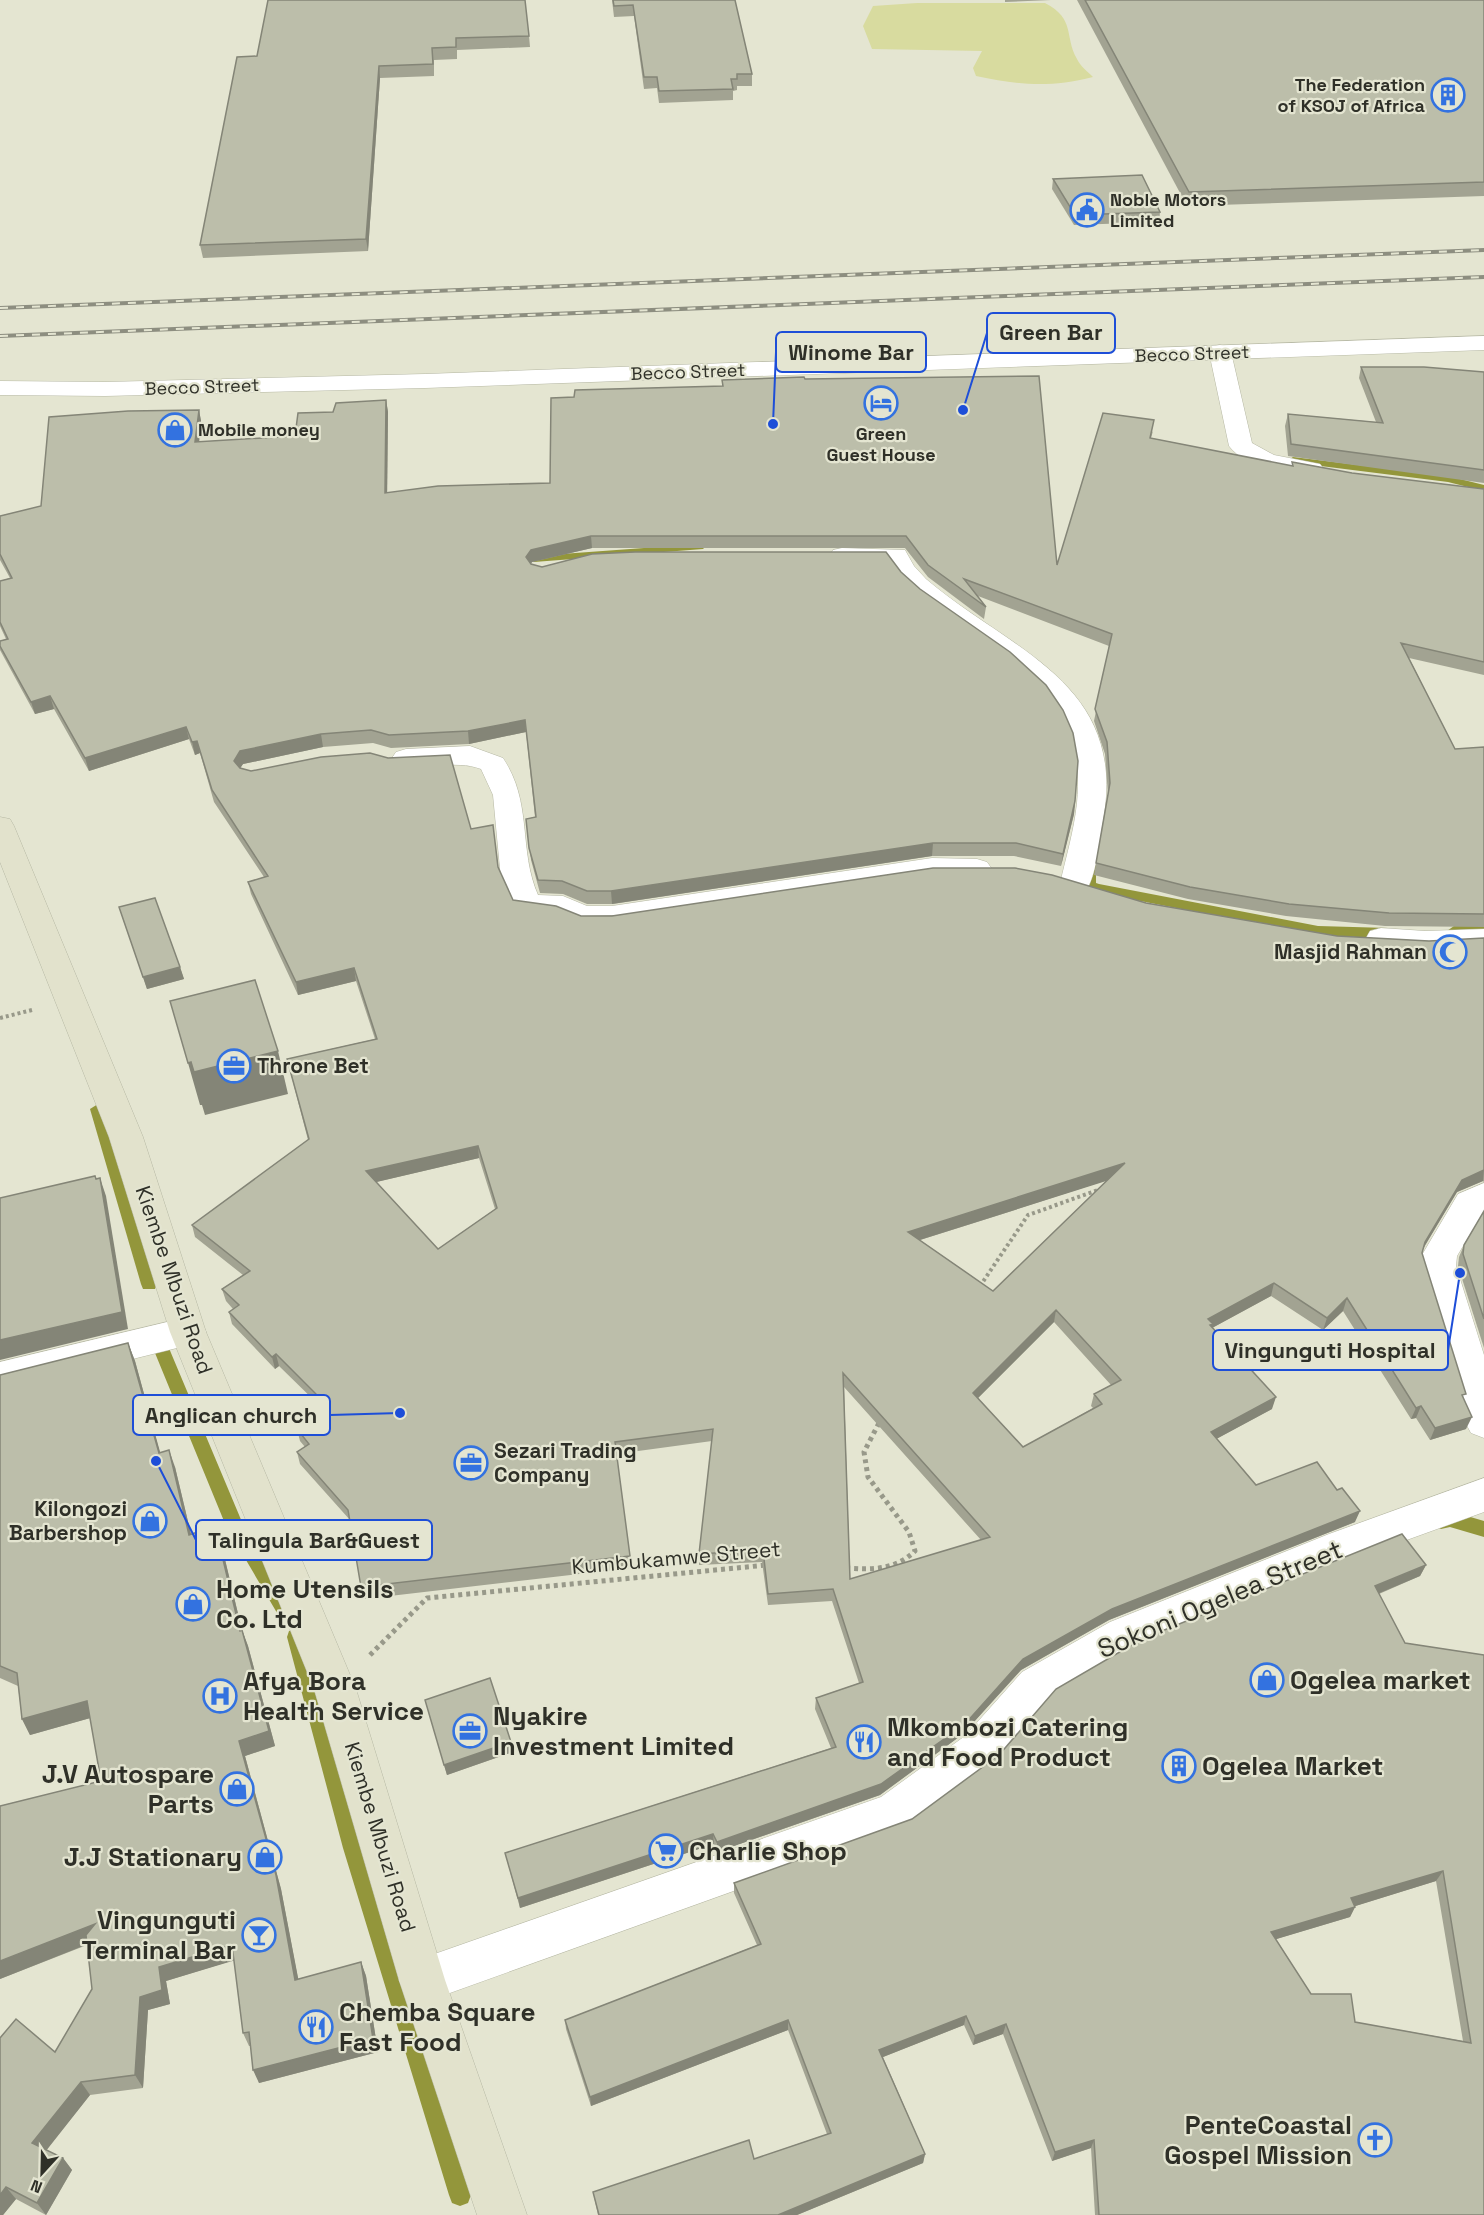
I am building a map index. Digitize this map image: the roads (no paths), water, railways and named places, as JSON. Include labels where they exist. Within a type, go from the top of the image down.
[{"type":"main road","name":"Kiembe Mbuzi Road","points":[[0,826],[126,1137],[188,1332],[335,1689],[422,1980],[502,2215]]},
{"type":"street","name":"Becco Street","points":[[0,388],[105,389],[425,381],[1484,343]]},
{"type":"street","points":[[1220,352],[1241,446],[1251,455],[1267,461],[1337,472]]},
{"type":"street","points":[[815,554],[896,555],[898,564],[933,597],[1006,645],[1063,698],[1077,716],[1084,736],[1092,793],[1075,884]]},
{"type":"street","points":[[381,756],[390,759],[470,754],[493,764],[507,795],[516,879],[527,905],[563,906],[582,916],[612,916],[932,868],[1003,868]]},
{"type":"street","points":[[1044,874],[1104,892]]},
{"type":"street","points":[[1357,937],[1425,941],[1484,939]]},
{"type":"street","points":[[1484,1196],[1470,1203],[1440,1255],[1438,1266],[1480,1399],[1484,1422]]},
{"type":"street","points":[[0,1377],[188,1332]]},
{"type":"street","name":"Sokoni Ogelea Street","points":[[422,1980],[894,1813],[980,1750],[1036,1685],[1124,1635],[1343,1546],[1484,1495]]},
{"type":"waterway","points":[[1293,460],[1448,479],[1484,488]]},
{"type":"waterway","points":[[534,559],[699,547]]},
{"type":"waterway","points":[[1089,865],[1089,885],[1095,888],[1318,931],[1388,933]]},
{"type":"waterway","points":[[1454,931],[1484,929]]},
{"type":"waterway","points":[[98,1109],[149,1284]]},
{"type":"waterway","points":[[163,1353],[235,1526],[286,1612]]},
{"type":"waterway","points":[[1441,1521],[1450,1519],[1484,1529]]},
{"type":"waterway","points":[[296,1637],[353,1848],[460,2195]]},
{"type":"railway","points":[[0,308],[1484,250]]},
{"type":"railway","points":[[0,336],[1484,277]]},
{"type":"place","name":"The Federation of KSOJ of Africa","points":[[1448,95]]},
{"type":"place","name":"Noble Motors Limited","points":[[1087,210]]},
{"type":"place","name":"Green Guest House","points":[[881,403]]},
{"type":"place","name":"Green Bar","points":[[963,410]]},
{"type":"place","name":"Winome Bar","points":[[773,424]]},
{"type":"place","name":"Mobile money","points":[[175,430]]},
{"type":"place","name":"Masjid Rahman","points":[[1450,952]]},
{"type":"place","name":"Throne Bet","points":[[234,1066]]},
{"type":"place","name":"Vingunguti Hospital","points":[[1460,1273]]},
{"type":"place","name":"Anglican church","points":[[400,1413]]},
{"type":"place","name":"Talingula Bar&Guest","points":[[156,1461]]},
{"type":"place","name":"Sezari Trading Company","points":[[471,1463]]},
{"type":"place","name":"Kilongozi Barbershop","points":[[150,1521]]},
{"type":"place","name":"Home Utensils Co. Ltd","points":[[193,1604]]},
{"type":"place","name":"Ogelea market","points":[[1267,1680]]},
{"type":"place","name":"Afya Bora Health Service","points":[[220,1696]]},
{"type":"place","name":"Nyakire Investment Limited","points":[[470,1731]]},
{"type":"place","name":"Mkombozi Catering and Food Product","points":[[864,1742]]},
{"type":"place","name":"Ogelea Market","points":[[1179,1766]]},
{"type":"place","name":"J.V Autospare Parts","points":[[237,1789]]},
{"type":"place","name":"Charlie Shop","points":[[666,1851]]},
{"type":"place","name":"J.J Stationary","points":[[265,1857]]},
{"type":"place","name":"Vingunguti Terminal Bar","points":[[259,1935]]},
{"type":"place","name":"Chemba Square Fast Food","points":[[316,2027]]},
{"type":"place","name":"PenteCoastal Gospel Mission","points":[[1375,2140]]}]
